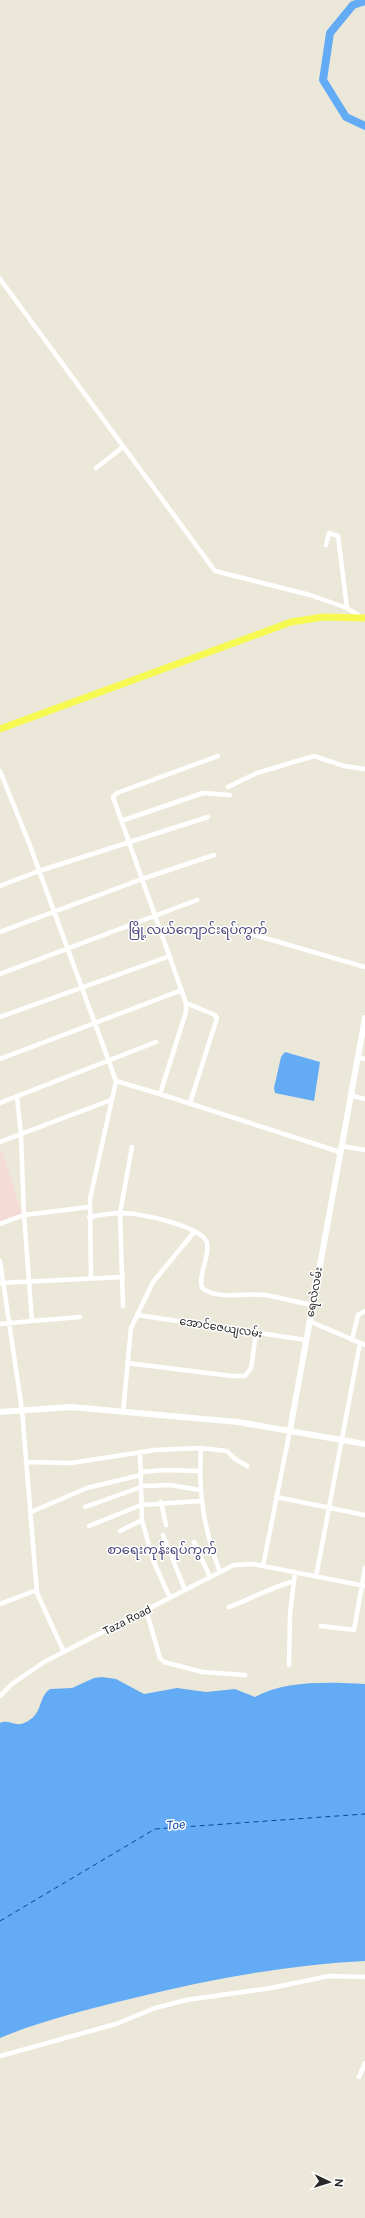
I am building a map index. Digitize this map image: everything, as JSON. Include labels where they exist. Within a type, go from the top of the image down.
[{"type":"main road","points":[[0,729],[291,622],[323,617],[363,618]]},
{"type":"main road","name":"ရေလဲလမ်း","points":[[290,1430],[365,1018]]},
{"type":"main road","points":[[0,1412],[71,1407],[238,1422],[365,1444]]},
{"type":"street","points":[[0,279],[215,572],[310,595],[347,608],[363,618]]},
{"type":"street","points":[[96,468],[123,446]]},
{"type":"street","points":[[326,545],[330,533],[338,536],[347,608]]},
{"type":"street","points":[[160,1094],[186,1012],[186,1003],[128,842],[114,795],[218,756]]},
{"type":"street","points":[[228,787],[257,773],[314,756],[344,766],[365,769]]},
{"type":"street","points":[[0,771],[39,871],[107,1061],[116,1081],[90,1194],[91,1278]]},
{"type":"street","points":[[121,821],[203,793],[230,795]]},
{"type":"street","points":[[0,886],[39,871],[208,817]]},
{"type":"street","points":[[0,932],[142,879],[214,855]]},
{"type":"street","points":[[0,974],[197,900]]},
{"type":"street","points":[[251,934],[365,967]]},
{"type":"street","points":[[0,1017],[170,956]]},
{"type":"street","points":[[0,1059],[182,990]]},
{"type":"street","points":[[186,1003],[215,1015],[217,1018],[190,1103]]},
{"type":"street","points":[[0,1103],[156,1042]]},
{"type":"street","points":[[358,1057],[365,1059]]},
{"type":"street","points":[[116,1081],[340,1149],[365,1150]]},
{"type":"street","points":[[350,1095],[365,1099]]},
{"type":"street","points":[[17,1097],[21,1135],[24,1215],[32,1321]]},
{"type":"street","points":[[0,1142],[111,1100]]},
{"type":"street","points":[[123,1306],[120,1213],[132,1147]]},
{"type":"street","points":[[0,1224],[24,1215],[89,1207]]},
{"type":"street","points":[[90,1217],[120,1213],[179,1224],[195,1231],[204,1238],[207,1243],[200,1281],[202,1288],[207,1292],[237,1296],[265,1295],[312,1305]]},
{"type":"street","points":[[123,1412],[131,1328],[153,1282],[195,1231]]},
{"type":"street","points":[[0,1261],[2,1283],[22,1410],[37,1590],[64,1652]]},
{"type":"street","points":[[2,1283],[123,1277]]},
{"type":"street","points":[[352,1340],[358,1315],[365,1311]]},
{"type":"street","name":"အောင်ဇေယျလမ်း","points":[[137,1314],[306,1340]]},
{"type":"street","points":[[0,1324],[80,1317]]},
{"type":"street","points":[[309,1321],[365,1345]]},
{"type":"street","points":[[127,1362],[232,1376],[245,1376],[251,1368],[256,1333]]},
{"type":"street","points":[[316,1577],[360,1343]]},
{"type":"street","name":"ရေလဲလမ်း","points":[[263,1566],[290,1430]]},
{"type":"street","points":[[26,1462],[71,1462],[140,1452],[201,1448],[227,1451],[235,1459],[247,1466]]},
{"type":"street","points":[[201,1448],[200,1501],[210,1546],[220,1572]]},
{"type":"street","points":[[140,1452],[142,1520],[153,1560],[170,1598]]},
{"type":"street","points":[[31,1512],[87,1488],[141,1473],[164,1470],[200,1471]]},
{"type":"street","points":[[85,1507],[141,1487],[170,1485],[200,1490]]},
{"type":"street","points":[[276,1497],[365,1515]]},
{"type":"street","points":[[89,1526],[141,1505],[161,1502],[200,1501]]},
{"type":"street","points":[[161,1502],[166,1524]]},
{"type":"street","points":[[120,1530],[142,1520]]},
{"type":"street","points":[[163,1535],[185,1590]]},
{"type":"street","points":[[194,1542],[210,1577]]},
{"type":"street","name":"Taza Road","points":[[0,1696],[12,1684],[44,1662],[220,1572],[242,1563],[364,1586]]},
{"type":"street","points":[[321,1626],[354,1630],[364,1586],[365,1568]]},
{"type":"street","points":[[289,1664],[289,1629],[295,1572]]},
{"type":"street","points":[[229,1607],[261,1595],[276,1586],[294,1581]]},
{"type":"street","points":[[0,1604],[37,1590]]},
{"type":"street","points":[[146,1610],[160,1658],[164,1662],[202,1672],[245,1675]]},
{"type":"street","points":[[0,2056],[116,2024],[155,2008],[186,2000],[271,1988],[329,1976],[365,1977]]},
{"type":"street","points":[[359,2077],[365,2063]]},
{"type":"shaded area","points":[[2,1150],[22,1214],[0,1221],[0,1151]]},
{"type":"water","points":[[285,1052],[320,1062],[314,1101],[275,1093],[274,1088],[281,1057]]},
{"type":"water","name":"Toe","points":[[102,1677],[116,1679],[144,1694],[177,1688],[206,1692],[235,1689],[255,1697],[267,1691],[308,1683],[365,1684],[365,1961],[278,1969],[191,1985],[66,2015],[0,2038],[0,1723],[6,1722],[21,1724],[30,1720],[35,1716],[43,1697],[50,1689],[72,1688],[94,1678]]},
{"type":"waterway","points":[[365,1],[353,5],[330,33],[323,80],[346,117],[365,126]]},
{"type":"ferry route","points":[[0,1921],[155,1829],[365,1814]]},
{"type":"district","name":"မြို့လယ်ကျောင်းရပ်ကွက်","points":[[198,929]]},
{"type":"district","name":"စာရေးကုန်းရပ်ကွက်","points":[[162,1549]]}]
